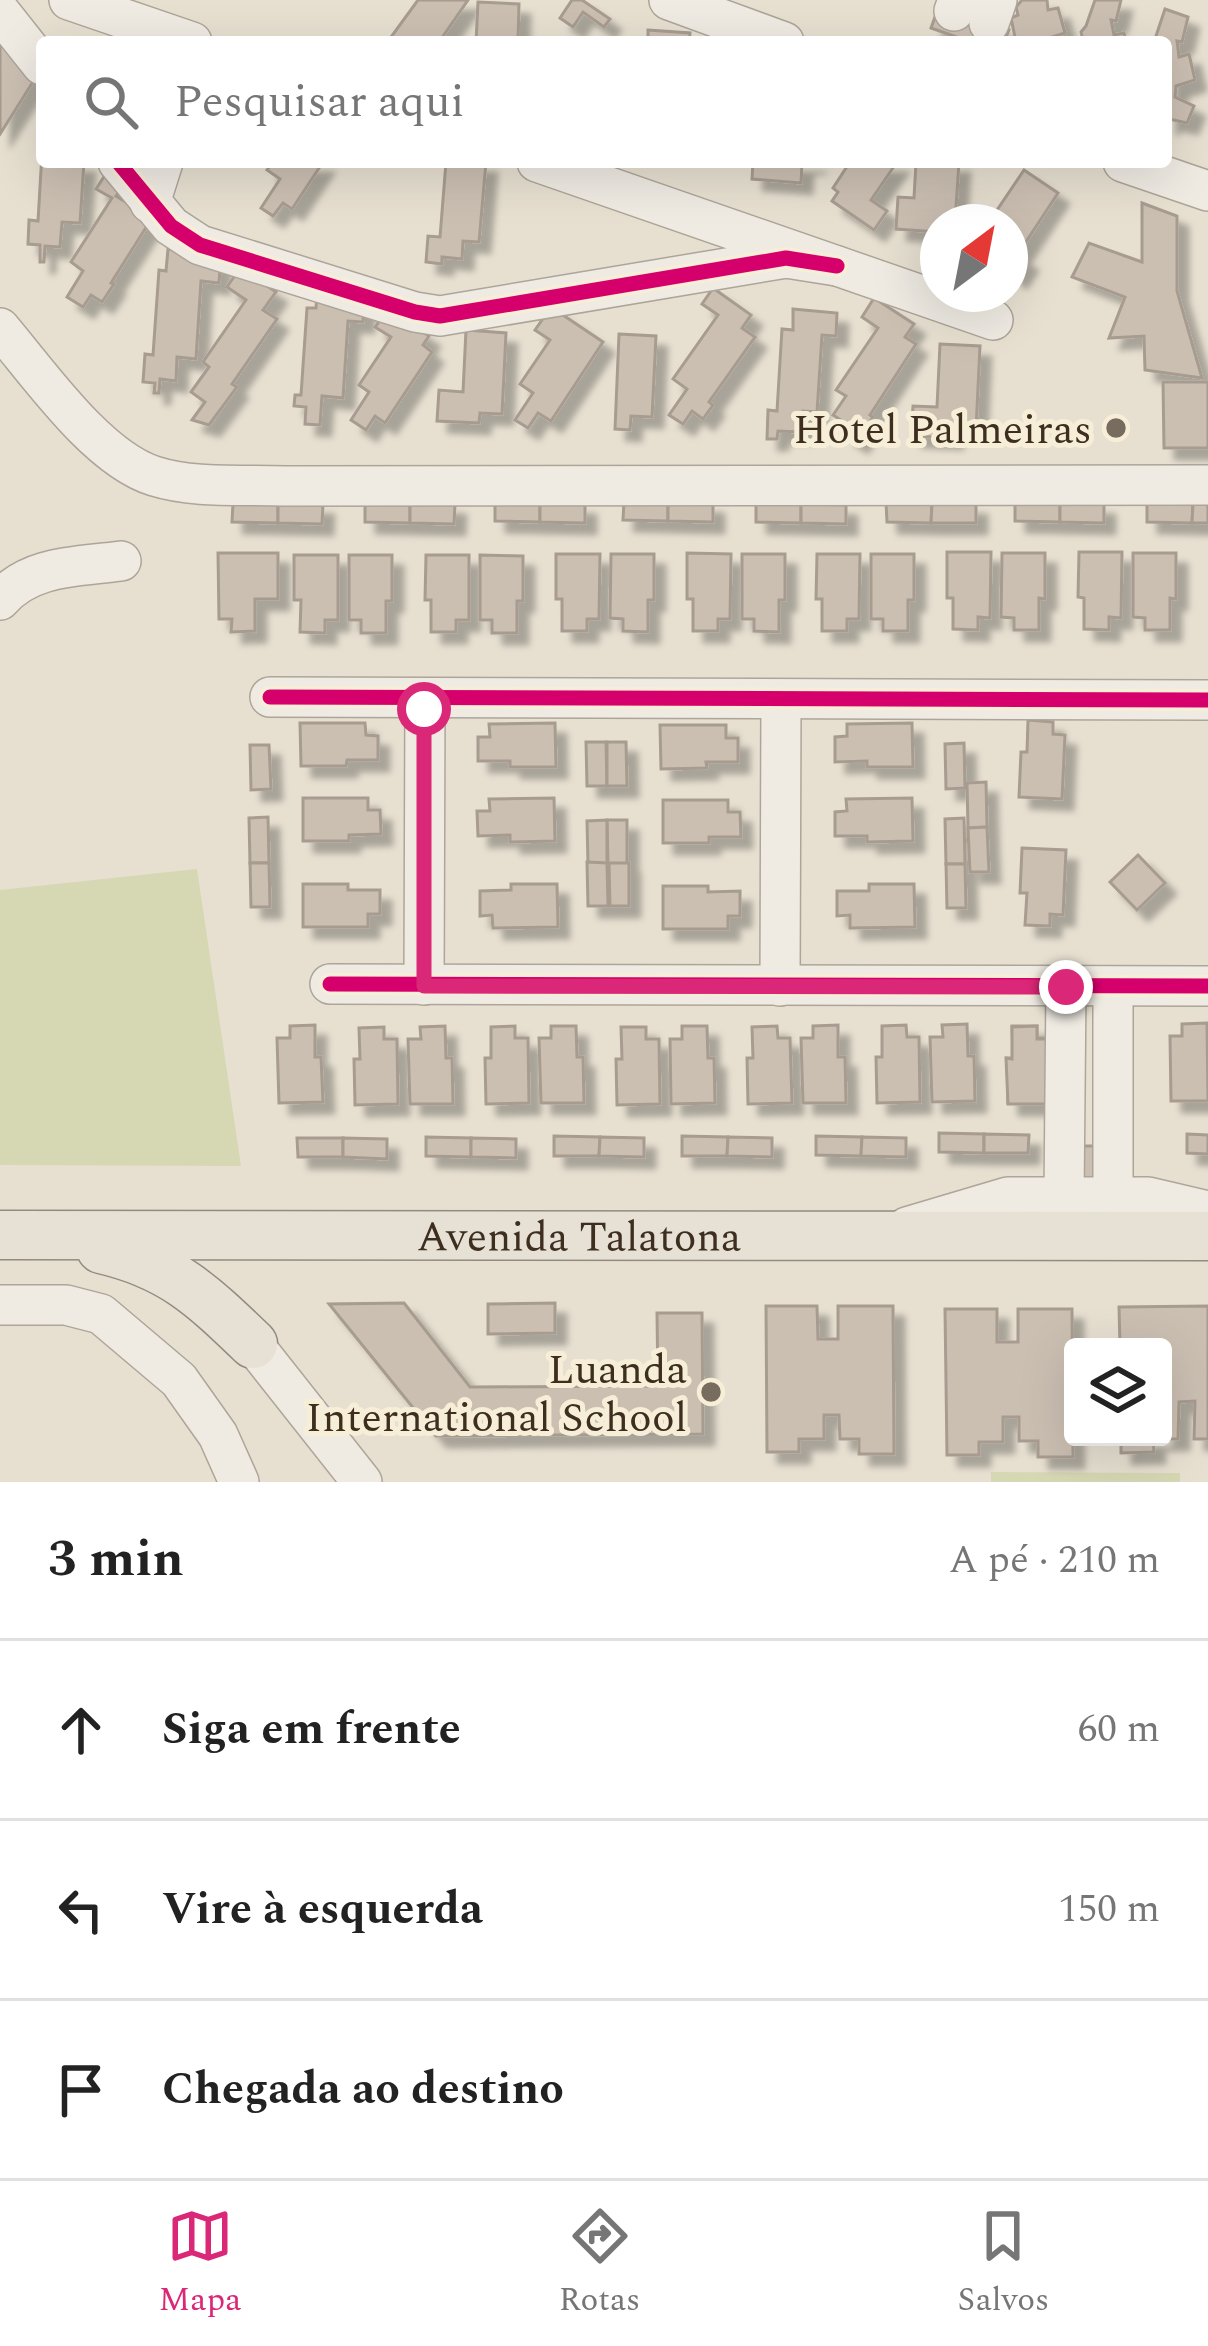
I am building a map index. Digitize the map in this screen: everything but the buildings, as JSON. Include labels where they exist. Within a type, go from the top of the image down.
[{"type":"main road","name":"Avenida Talatona","points":[[13,1235],[1208,1236]]},
{"type":"main road","points":[[13,1235],[104,1250],[160,1268],[206,1299],[253,1344]]},
{"type":"main road","points":[[253,1344],[221,1282],[245,1251],[278,1235]]},
{"type":"main road","points":[[166,1237],[253,1344]]},
{"type":"street","points":[[69,0],[174,36]]},
{"type":"street","points":[[669,0],[768,36]]},
{"type":"street","points":[[15,15],[36,54]]},
{"type":"street","points":[[123,168],[171,226],[200,245],[440,316],[786,259],[837,266]]},
{"type":"street","points":[[150,202],[161,168]]},
{"type":"street","points":[[554,168],[993,320]]},
{"type":"street","points":[[1141,168],[1208,191]]},
{"type":"street","points":[[699,274],[710,269],[724,250],[725,239],[715,224]]},
{"type":"street","points":[[0,328],[100,445],[152,476],[178,481],[285,486],[1208,485]]},
{"type":"street","points":[[0,600],[13,585],[38,573],[121,561]]},
{"type":"street","points":[[270,697],[1208,700]]},
{"type":"street","points":[[424,986],[425,698]]},
{"type":"street","points":[[780,986],[782,700]]},
{"type":"street","points":[[330,984],[1208,986]]},
{"type":"street","points":[[1064,1197],[1066,987]]},
{"type":"street","points":[[1113,987],[1114,1197]]},
{"type":"street","points":[[882,1235],[1008,1197],[1148,1197],[1208,1211]]},
{"type":"street","points":[[0,1305],[67,1305],[101,1314],[179,1380],[218,1435],[239,1482]]},
{"type":"street","points":[[253,1344],[362,1482]]},
{"type":"green space","points":[[197,869],[241,1166],[0,1165],[0,890]]},
{"type":"green space","points":[[991,1472],[1180,1473],[1180,1482],[991,1482]]},
{"type":"cycle path","points":[[123,168],[171,226],[200,245],[440,316],[786,258],[837,266]]},
{"type":"cycle path","points":[[270,697],[1208,700]]},
{"type":"cycle path","points":[[330,984],[1208,986]]},
{"type":"place","name":"Hotel Palmeiras","points":[[1116,428]]},
{"type":"place","name":"Luanda International School","points":[[711,1392]]},
{"type":"route","points":[[424,709],[424,986],[1066,987]]}]
